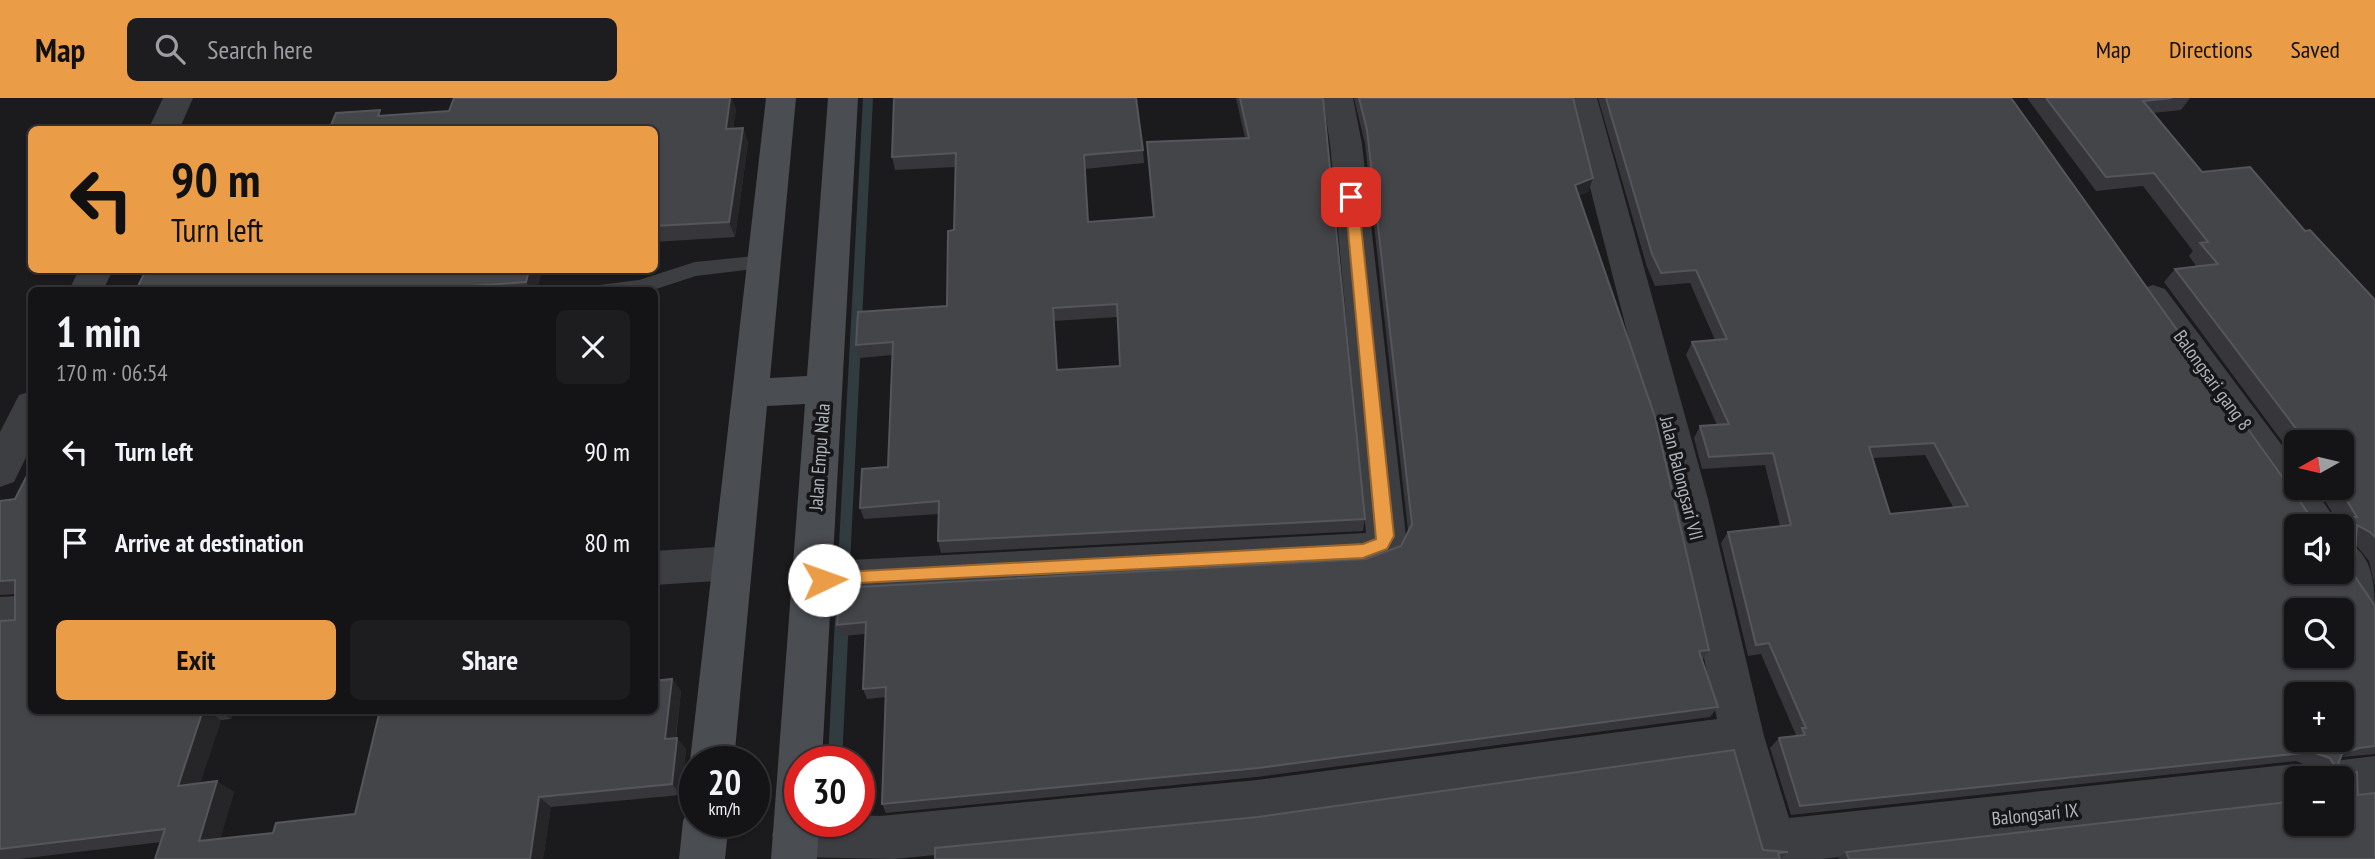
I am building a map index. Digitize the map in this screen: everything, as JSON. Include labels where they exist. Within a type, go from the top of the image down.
[{"type":"main road","points":[[714,746],[781,98]]},
{"type":"main road","name":"Jalan Empu Nala","points":[[795,847],[823,580],[823,389],[843,98]]},
{"type":"main road","points":[[749,393],[823,389]]},
{"type":"main road","points":[[702,859],[704,837]]},
{"type":"street","points":[[165,126],[178,98]]},
{"type":"street","points":[[823,580],[1363,551],[1382,544],[1386,536],[1346,144],[1338,98]]},
{"type":"street","name":"Jalan Balongsari VII","points":[[1582,98],[1689,499],[1742,736],[1776,850]]},
{"type":"street","name":"Balongsari gang 8","points":[[2131,267],[2311,514]]},
{"type":"street","points":[[0,471],[28,413]]},
{"type":"street","points":[[658,568],[733,562]]},
{"type":"street","points":[[2354,573],[2375,602]]},
{"type":"street","points":[[0,615],[28,613]]},
{"type":"street","points":[[795,847],[1257,802],[1742,736]]},
{"type":"street","points":[[2354,780],[2375,777]]},
{"type":"street","name":"Balongsari IX","points":[[1776,850],[2284,786]]},
{"type":"lane","points":[[640,287],[695,269],[764,262]]},
{"type":"building","points":[[454,98],[730,98],[726,129],[743,128],[729,222],[658,226],[658,126],[331,126],[336,113],[380,110],[378,116],[449,111]]},
{"type":"building","points":[[894,98],[1136,98],[1143,150],[1084,155],[1088,222],[1154,217],[1147,142],[1249,138],[1240,98],[1323,98],[1365,519],[938,541],[939,501],[860,508],[862,469],[888,467],[893,342],[856,345],[858,312],[947,306],[948,231],[954,230],[956,153],[892,157]],"holes":[[[1117,304],[1120,366],[1057,370],[1053,308]]]},
{"type":"building","points":[[1359,98],[1573,98],[1593,178],[1575,185],[1655,417],[1709,650],[1699,651],[1718,707],[1258,768],[882,804],[886,687],[863,689],[866,622],[837,625],[840,588],[1366,559],[1401,546],[1412,524],[1367,130]]},
{"type":"building","points":[[1606,98],[2011,98],[2284,479],[2284,500],[2299,500],[2309,514],[2284,514],[2284,584],[2354,584],[2354,575],[2375,606],[2375,746],[2354,750],[2354,682],[2284,682],[2284,752],[2312,752],[1800,806],[1779,738],[1805,735],[1802,728],[1806,728],[1769,643],[1756,645],[1728,532],[1791,525],[1773,453],[1709,457],[1700,426],[1729,424],[1692,342],[1727,339],[1696,270],[1661,273],[1652,254]],"holes":[[[1934,443],[1968,506],[1890,514],[1869,447]]]},
{"type":"building","points":[[2046,98],[2172,98],[2143,101],[2202,172],[2250,167],[2305,231],[2310,230],[2375,300],[2375,537],[2357,525],[2355,558],[2354,517],[2357,517],[2346,500],[2354,500],[2354,430],[2297,430],[2175,269],[2218,264],[2200,243],[2208,242],[2154,173],[2106,177]]},
{"type":"building","points":[[144,273],[528,273],[526,282],[455,287],[138,287]]},
{"type":"building","points":[[28,474],[28,714],[202,714],[178,786],[217,781],[199,841],[273,833],[276,823],[355,814],[379,714],[658,714],[658,681],[672,679],[665,739],[677,738],[672,784],[539,797],[530,859],[155,859],[165,829],[0,849],[0,621],[15,620],[15,580],[0,581],[0,501],[15,499]]},
{"type":"building","points":[[1734,750],[1763,850],[1788,852],[1778,853],[1780,859],[935,859],[935,848],[1258,817]]},
{"type":"building","points":[[2312,752],[2348,752],[2342,754],[2337,766],[2330,758]]},
{"type":"building","points":[[2354,772],[2357,772],[2358,795],[2375,793],[2375,859],[1849,859],[1846,852],[2284,802],[2284,836],[2354,836]]},
{"type":"waterway","points":[[844,564],[868,98]]},
{"type":"waterway","points":[[836,746],[842,618]]},
{"type":"route","points":[[824,580],[1363,551],[1382,544],[1386,536],[1351,197]]}]
